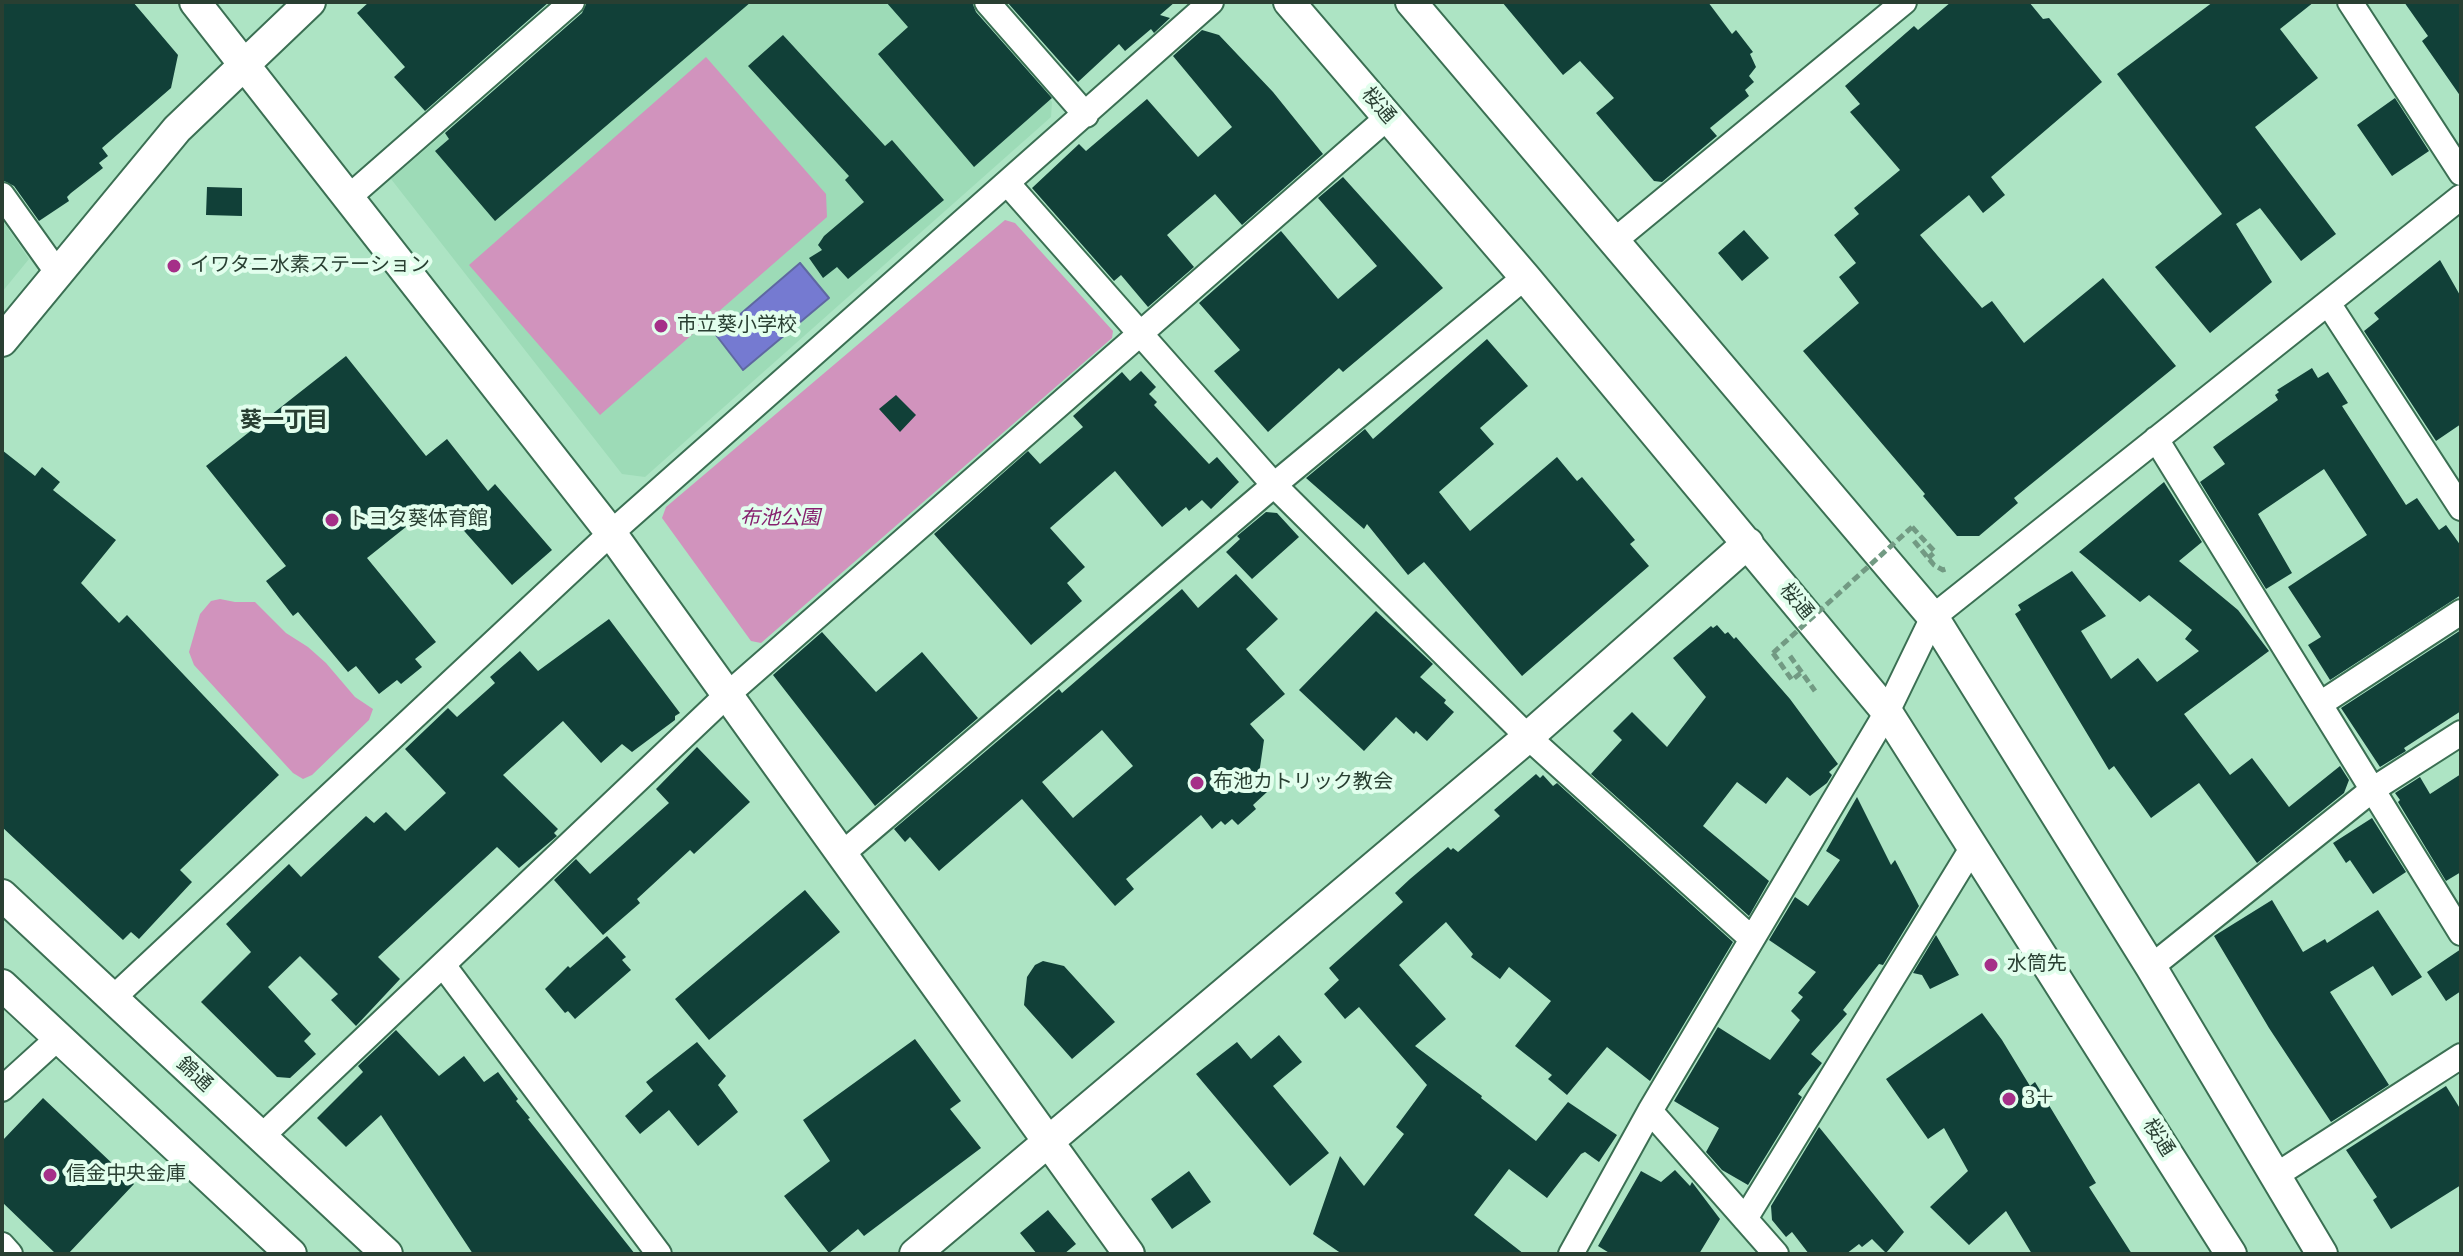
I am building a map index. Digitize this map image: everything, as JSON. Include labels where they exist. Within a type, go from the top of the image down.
[{"type":"street","points":[[195,2],[611,533],[1129,1254]]},
{"type":"street","points":[[2,341],[177,129],[310,2]]},
{"type":"street","points":[[349,197],[572,2]]},
{"type":"street","points":[[987,2],[1086,115]]},
{"type":"street","points":[[112,999],[611,533],[1211,2]]},
{"type":"street","name":"桜通","points":[[1289,2],[1525,277],[1887,712],[2231,1254]]},
{"type":"street","points":[[1411,2],[1933,617],[2151,967],[2322,1254]]},
{"type":"street","points":[[1614,241],[1904,2]]},
{"type":"street","points":[[2350,2],[2461,173]]},
{"type":"street","points":[[261,1137],[727,695],[1388,117]]},
{"type":"street","points":[[1008,184],[1274,485],[1528,737],[1752,939]]},
{"type":"street","points":[[2,195],[57,272]]},
{"type":"street","points":[[1571,1254],[1650,1111],[1887,712],[1933,617],[2461,197]]},
{"type":"street","points":[[842,854],[1274,485],[1525,277]]},
{"type":"street","points":[[2328,303],[2460,503]]},
{"type":"street","points":[[2156,439],[2461,933]]},
{"type":"street","points":[[915,1254],[1528,737],[1748,543]]},
{"type":"street","points":[[2320,704],[2461,612]]},
{"type":"street","points":[[2151,967],[2372,790],[2461,733]]},
{"type":"street","points":[[1745,1219],[1974,845]]},
{"type":"street","name":"錦通","points":[[2,895],[387,1254]]},
{"type":"street","points":[[443,965],[659,1254]]},
{"type":"street","points":[[2,985],[291,1254]]},
{"type":"street","points":[[2,1089],[58,1038]]},
{"type":"street","points":[[2275,1176],[2458,1066]]},
{"type":"street","points":[[1650,1111],[1776,1254]]},
{"type":"street","points":[[2,1245],[10,1254]]},
{"type":"path","points":[[1802,672],[1792,680],[1773,653],[1912,527],[1935,552],[1928,558]]},
{"type":"path","points":[[1914,541],[1939,569],[1950,568]]},
{"type":"path","points":[[1790,656],[1815,691]]},
{"type":"shaded area","name":"市立葵小学校","points":[[597,2],[965,2],[1052,102],[1051,117],[645,477],[622,474],[391,179]]},
{"type":"shaded area","points":[[2,220],[29,259],[2,292]]},
{"type":"green space","points":[[706,57],[826,194],[827,217],[600,415],[469,265]]},
{"type":"green space","name":"布池公園","points":[[1005,220],[1015,223],[1113,331],[1112,338],[761,643],[751,641],[662,518],[666,507]]},
{"type":"green space","points":[[211,601],[255,602],[286,633],[326,663],[355,697],[373,709],[369,720],[312,775],[303,779],[293,773],[194,665],[189,652],[200,614]]},
{"type":"water","points":[[800,263],[829,298],[743,370],[716,335]]},
{"type":"building","points":[[2,2],[133,2],[178,55],[171,88],[102,148],[108,156],[99,163],[103,168],[71,193],[67,197],[69,201],[39,221],[14,186],[2,180]]},
{"type":"building","points":[[369,2],[549,2],[425,111],[394,77],[405,67],[357,13]]},
{"type":"building","points":[[587,2],[751,2],[495,221],[435,151],[449,139],[445,133],[582,13]]},
{"type":"building","points":[[886,2],[972,2],[976,12],[1052,98],[974,167],[878,54],[908,27]]},
{"type":"building","points":[[1007,2],[1175,2],[1160,15],[1170,18],[1154,33],[1151,29],[1125,51],[1119,44],[1078,82]]},
{"type":"building","points":[[1502,2],[1708,2],[1732,34],[1736,30],[1753,52],[1750,54],[1756,67],[1749,76],[1754,82],[1745,90],[1749,96],[1710,128],[1717,136],[1662,182],[1654,181],[1596,113],[1614,98],[1580,61],[1563,75]]},
{"type":"building","points":[[1951,2],[2029,2],[2043,19],[2049,18],[2102,82],[1991,177],[2005,195],[1983,213],[1969,195],[1920,235],[1982,308],[1992,301],[2024,343],[2103,278],[2176,366],[2014,498],[2018,503],[1979,536],[1957,536],[1803,351],[1859,303],[1839,277],[1856,263],[1834,235],[1859,214],[1854,208],[1900,170],[1850,112],[1860,104],[1845,86],[1914,26],[1918,30]]},
{"type":"building","points":[[2213,2],[2314,2],[2280,29],[2318,78],[2255,127],[2336,234],[2301,261],[2260,208],[2236,224],[2272,282],[2210,333],[2155,267],[2222,214],[2117,74]]},
{"type":"building","points":[[2404,2],[2461,2],[2461,97],[2422,41],[2428,36]]},
{"type":"building","points":[[1202,30],[1219,35],[1273,92],[1323,154],[1242,225],[1215,194],[1167,235],[1194,267],[1148,307],[1121,275],[1114,281],[1032,188],[1079,144],[1086,151],[1147,99],[1198,157],[1232,127],[1173,56]]},
{"type":"building","points":[[783,35],[885,146],[892,140],[944,200],[848,279],[837,267],[823,278],[809,258],[822,250],[818,245],[824,236],[864,202],[845,180],[849,176],[748,66]]},
{"type":"building","points":[[2395,98],[2429,151],[2392,176],[2357,125]]},
{"type":"building","points":[[1343,177],[1443,288],[1343,372],[1339,368],[1268,432],[1214,371],[1240,350],[1199,303],[1281,231],[1338,299],[1377,266],[1318,198]]},
{"type":"building","points":[[207,187],[242,188],[242,216],[206,215]]},
{"type":"building","points":[[1744,230],[1769,258],[1742,281],[1718,253]]},
{"type":"building","points":[[2440,260],[2461,297],[2461,424],[2436,441],[2364,331],[2379,319],[2374,313]]},
{"type":"building","points":[[1487,339],[1528,386],[1480,428],[1494,444],[1439,492],[1470,531],[1557,457],[1577,481],[1582,477],[1635,540],[1630,544],[1649,566],[1522,676],[1424,562],[1408,575],[1367,524],[1364,529],[1306,478],[1365,429],[1373,439]]},
{"type":"building","name":"トヨタ葵体育館","points":[[346,356],[426,456],[447,439],[488,491],[495,484],[552,550],[512,585],[450,515],[443,521],[431,507],[367,558],[436,642],[415,659],[422,667],[401,684],[397,680],[379,694],[356,666],[348,672],[298,612],[293,616],[266,581],[286,566],[206,466]]},
{"type":"building","points":[[2312,368],[2318,378],[2328,372],[2348,403],[2342,406],[2406,505],[2417,498],[2439,530],[2446,525],[2461,546],[2461,595],[2330,680],[2308,645],[2321,637],[2288,587],[2367,535],[2324,469],[2258,514],[2292,573],[2266,589],[2200,482],[2225,464],[2213,447],[2278,400],[2275,395],[2279,392],[2277,390]]},
{"type":"building","points":[[1141,371],[1156,387],[1149,394],[1157,402],[1154,405],[1209,464],[1217,457],[1239,482],[1211,509],[1202,500],[1189,511],[1186,507],[1162,527],[1115,471],[1050,528],[1085,567],[1067,583],[1082,601],[1031,645],[934,534],[1028,451],[1040,464],[1083,427],[1073,416],[1122,372],[1130,381]]},
{"type":"building","points":[[896,395],[916,415],[900,432],[879,409]]},
{"type":"building","points":[[2,450],[35,476],[42,467],[60,482],[53,490],[116,540],[81,583],[119,623],[127,615],[279,775],[180,870],[192,882],[139,939],[131,932],[123,940],[2,827]]},
{"type":"building","points":[[2164,482],[2202,542],[2179,561],[2238,610],[2269,651],[2184,714],[2230,775],[2252,758],[2289,807],[2340,766],[2349,780],[2344,793],[2257,863],[2199,783],[2151,818],[2114,766],[2109,770],[2015,614],[2021,610],[2018,605],[2072,571],[2106,616],[2081,631],[2111,679],[2138,658],[2157,682],[2199,651],[2185,639],[2192,630],[2149,595],[2140,602],[2079,552]]},
{"type":"building","points":[[1266,512],[1277,513],[1299,537],[1252,579],[1226,552],[1240,539],[1237,536]]},
{"type":"building","points":[[1236,574],[1278,619],[1246,649],[1285,694],[1250,724],[1264,740],[1258,781],[1267,792],[1253,805],[1256,809],[1238,825],[1232,819],[1225,825],[1221,821],[1212,829],[1201,815],[1126,879],[1134,889],[1115,906],[1022,799],[939,871],[910,837],[905,842],[894,829],[1059,689],[1062,693],[1182,589],[1198,608]],"holes":[[[1102,730],[1133,766],[1073,818],[1042,782]]]},
{"type":"building","points":[[1376,611],[1433,664],[1420,677],[1446,700],[1444,703],[1454,712],[1427,741],[1416,731],[1414,734],[1396,717],[1364,751],[1299,690]]},
{"type":"building","points":[[609,619],[680,713],[675,720],[632,752],[622,744],[601,763],[563,721],[503,775],[558,829],[554,833],[557,836],[519,868],[497,847],[378,957],[400,979],[356,1026],[331,1000],[338,994],[300,956],[268,987],[311,1034],[304,1041],[316,1054],[290,1078],[277,1077],[201,1002],[251,952],[226,924],[289,864],[301,877],[366,816],[374,823],[386,812],[405,831],[446,793],[405,749],[448,708],[457,717],[495,683],[490,677],[520,651],[538,671]]},
{"type":"building","points":[[1717,625],[1725,634],[1728,632],[1734,639],[1736,637],[1790,699],[1838,764],[1829,772],[1832,775],[1827,783],[1810,796],[1787,777],[1766,804],[1737,782],[1703,826],[1769,881],[1749,916],[1591,774],[1622,740],[1613,731],[1632,712],[1667,747],[1706,697],[1673,658],[1711,626]]},
{"type":"building","points":[[2461,630],[2461,711],[2380,767],[2341,708]]},
{"type":"building","points":[[822,632],[876,692],[922,652],[978,718],[875,806],[773,675]]},
{"type":"building","points":[[697,747],[750,802],[694,854],[690,850],[637,899],[640,903],[603,935],[554,880],[576,859],[590,874],[669,803],[656,789]]},
{"type":"building","points":[[1536,774],[1540,778],[1543,775],[1553,786],[1557,783],[1733,942],[1650,1081],[1607,1047],[1567,1095],[1548,1079],[1552,1075],[1515,1046],[1551,1001],[1509,967],[1500,979],[1471,957],[1473,954],[1446,922],[1399,965],[1446,1019],[1415,1046],[1536,1141],[1568,1102],[1617,1135],[1599,1162],[1585,1152],[1581,1154],[1547,1198],[1509,1169],[1474,1215],[1524,1254],[1342,1254],[1313,1234],[1340,1156],[1364,1186],[1404,1134],[1396,1127],[1427,1085],[1359,1007],[1345,1019],[1324,994],[1339,980],[1329,968],[1403,902],[1395,893],[1448,847],[1458,852],[1500,816],[1494,810]]},
{"type":"building","points":[[2461,774],[2461,872],[2446,881],[2395,793],[2420,777],[2430,794]]},
{"type":"building","points":[[1857,797],[1891,865],[1895,860],[1919,906],[1883,965],[1879,964],[1843,1010],[1847,1014],[1811,1054],[1822,1063],[1798,1094],[1802,1097],[1748,1185],[1722,1170],[1706,1152],[1719,1128],[1674,1101],[1718,1027],[1770,1060],[1800,1020],[1791,1011],[1803,997],[1798,993],[1816,972],[1769,940],[1795,897],[1808,906],[1840,860],[1826,851]]},
{"type":"building","points":[[2372,818],[2406,872],[2373,894],[2350,860],[2346,863],[2333,843]]},
{"type":"building","points":[[805,890],[840,932],[709,1040],[675,999]]},
{"type":"building","points":[[2272,900],[2303,952],[2325,939],[2327,943],[2378,910],[2422,977],[2392,996],[2373,966],[2330,992],[2389,1085],[2331,1122],[2269,1028],[2214,936]]},
{"type":"building","points":[[1936,935],[1959,975],[1930,989],[1922,975],[1913,973]]},
{"type":"building","points":[[607,936],[626,957],[622,960],[631,970],[575,1019],[568,1011],[565,1013],[545,989],[568,966],[570,968]]},
{"type":"building","points":[[2461,949],[2461,991],[2446,1001],[2427,972]]},
{"type":"building","points":[[1043,961],[1064,966],[1115,1022],[1072,1059],[1024,1005],[1027,977],[1035,965]]},
{"type":"building","points":[[1982,1013],[2030,1086],[2035,1082],[2096,1183],[2089,1187],[2132,1254],[2032,1254],[2006,1211],[1969,1245],[1930,1207],[1968,1171],[1944,1128],[1928,1139],[1886,1079]]},
{"type":"building","points":[[396,1030],[439,1076],[464,1056],[484,1082],[498,1072],[528,1119],[635,1254],[473,1254],[381,1115],[346,1147],[317,1118],[363,1072],[358,1066]]},
{"type":"building","points":[[1279,1035],[1302,1062],[1273,1086],[1329,1153],[1290,1186],[1196,1074],[1237,1042],[1251,1059]]},
{"type":"building","points":[[915,1039],[961,1101],[950,1109],[981,1148],[864,1236],[858,1229],[829,1253],[784,1196],[830,1161],[803,1120]]},
{"type":"building","points":[[697,1042],[726,1076],[718,1085],[738,1112],[698,1146],[669,1110],[640,1134],[625,1116],[653,1091],[646,1082]]},
{"type":"building","points":[[2446,1086],[2461,1110],[2461,1185],[2391,1229],[2373,1200],[2377,1197],[2346,1150]]},
{"type":"building","points":[[43,1098],[134,1184],[68,1254],[56,1254],[2,1202],[2,1141]]},
{"type":"building","points":[[1819,1127],[1904,1232],[1886,1253],[1872,1239],[1846,1254],[1809,1254],[1792,1232],[1786,1237],[1772,1220],[1771,1206]]},
{"type":"building","points":[[1675,1170],[1690,1186],[1692,1182],[1720,1219],[1699,1254],[1611,1254],[1598,1246],[1641,1171],[1661,1182]]},
{"type":"building","points":[[1189,1171],[1211,1202],[1172,1229],[1151,1199]]},
{"type":"building","points":[[1048,1210],[1076,1244],[1064,1254],[1037,1254],[1020,1233]]},
{"type":"place","name":"イワタニ水素ステーション","points":[[174,266]]},
{"type":"place","name":"市立葵小学校","points":[[661,326]]},
{"type":"place","name":"トヨタ葵体育館","points":[[332,520]]},
{"type":"place","name":"布池カトリック教会","points":[[1197,783]]},
{"type":"place","name":"水筒先","points":[[1991,965]]},
{"type":"place","name":"3＋","points":[[2009,1099]]},
{"type":"place","name":"信金中央金庫","points":[[50,1175]]},
{"type":"district","name":"葵一丁目","points":[[284,421]]}]
